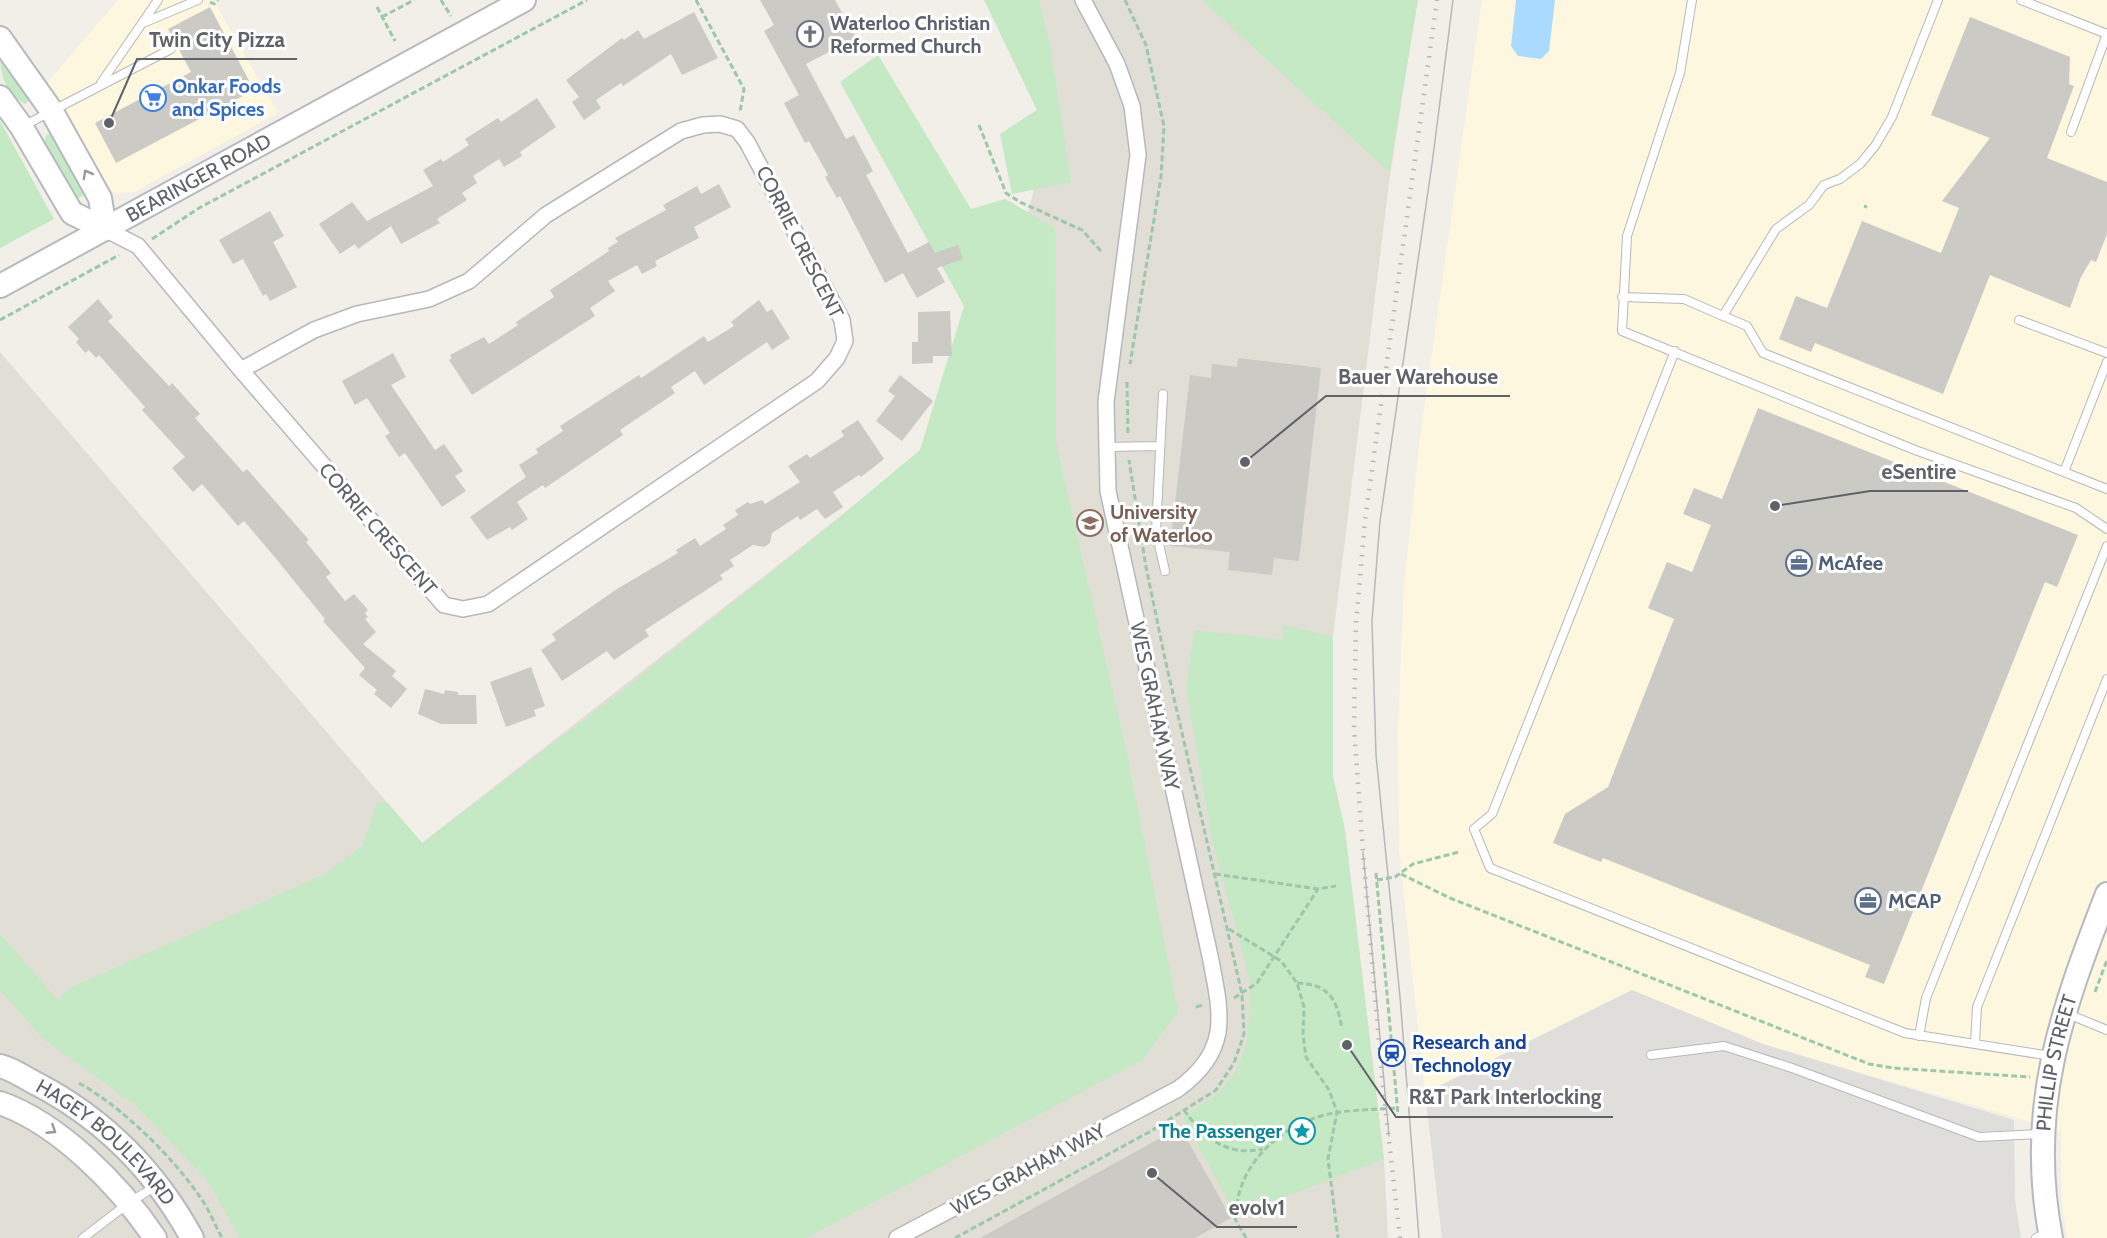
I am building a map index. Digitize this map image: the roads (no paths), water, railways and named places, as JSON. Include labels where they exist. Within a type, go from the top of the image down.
[{"type":"street","name":"BEARINGER ROAD","points":[[0,286],[524,0]]},
{"type":"street","name":"WES GRAHAM WAY","points":[[897,1238],[1178,1089],[1193,1078],[1209,1059],[1217,1042],[1220,1010],[1108,491],[1106,402],[1138,155],[1131,106],[1121,74],[1083,0]]},
{"type":"street","points":[[0,38],[51,110],[100,198],[105,229]]},
{"type":"street","points":[[0,97],[21,126],[72,213],[105,229]]},
{"type":"street","name":"CORRIE CRESCENT","points":[[105,229],[138,246],[241,370],[444,605],[463,609],[488,604],[817,381],[845,341],[842,320],[747,142],[737,129],[720,124],[703,124],[681,130],[546,215],[469,281],[429,299],[357,314],[314,330],[241,370]]},
{"type":"street","name":"PHILLIP STREET","points":[[2046,1236],[2043,1134],[2051,1056],[2074,1016],[2107,894]]},
{"type":"street","name":"HAGEY BOULEVARD","points":[[0,1066],[66,1099],[130,1150],[177,1210],[192,1238]]},
{"type":"street","name":"HAGEY BOULEVARD","points":[[0,1103],[56,1131],[130,1202],[154,1238]]},
{"type":"lane","points":[[100,85],[158,0]]},
{"type":"lane","points":[[141,24],[198,0]]},
{"type":"lane","points":[[1692,0],[1682,63],[1627,236],[1622,331],[1915,450],[2076,508],[2107,529]]},
{"type":"lane","points":[[1723,316],[1776,229],[1809,205],[1824,185],[1840,179],[1860,164],[1875,146],[1892,117],[1938,0]]},
{"type":"lane","points":[[2021,0],[2107,34],[2071,132]]},
{"type":"lane","points":[[21,126],[171,49]]},
{"type":"lane","points":[[1622,297],[1684,299],[1747,326],[1762,353],[2107,489]]},
{"type":"lane","points":[[2019,320],[2107,353]]},
{"type":"lane","points":[[1675,351],[1492,814],[1474,829],[1491,868],[1905,1033],[2051,1056]]},
{"type":"lane","points":[[2064,472],[2107,362]]},
{"type":"lane","points":[[1163,394],[1156,531],[1165,571]]},
{"type":"lane","points":[[1107,447],[1160,446]]},
{"type":"lane","points":[[1919,1036],[1926,998],[2107,546]]},
{"type":"lane","points":[[1975,1043],[1977,1007],[2107,679]]},
{"type":"lane","points":[[2074,1016],[2107,1030]]},
{"type":"lane","points":[[1651,1055],[1724,1046],[1792,1068],[1979,1137],[2043,1134]]},
{"type":"lane","points":[[83,1238],[130,1202],[158,1185]]},
{"type":"water","points":[[1516,0],[1555,0],[1549,51],[1541,59],[1518,56],[1511,46]]},
{"type":"tram line","points":[[1419,1238],[1400,997],[1376,755],[1372,621],[1380,521],[1432,164],[1453,0]]},
{"type":"tram line","points":[[1363,852],[1389,1136]]},
{"type":"railway","points":[[1400,1238],[1382,1078],[1354,729],[1356,624],[1365,520],[1437,0]]},
{"type":"place","name":"Waterloo Christian Reformed Church","points":[[810,34]]},
{"type":"place","name":"Onkar Foods and Spices","points":[[153,98]]},
{"type":"place","name":"Twin City Pizza","points":[[109,123]]},
{"type":"place","name":"Bauer Warehouse","points":[[1245,462]]},
{"type":"place","name":"eSentire","points":[[1775,506]]},
{"type":"place","name":"University of Waterloo","points":[[1090,523]]},
{"type":"place","name":"McAfee","points":[[1799,563]]},
{"type":"place","name":"MCAP","points":[[1868,901]]},
{"type":"place","name":"R&T Park Interlocking","points":[[1347,1045]]},
{"type":"place","name":"Research and Technology","points":[[1392,1053]]},
{"type":"place","name":"The Passenger","points":[[1302,1131]]},
{"type":"place","name":"evolv1","points":[[1152,1173]]}]
